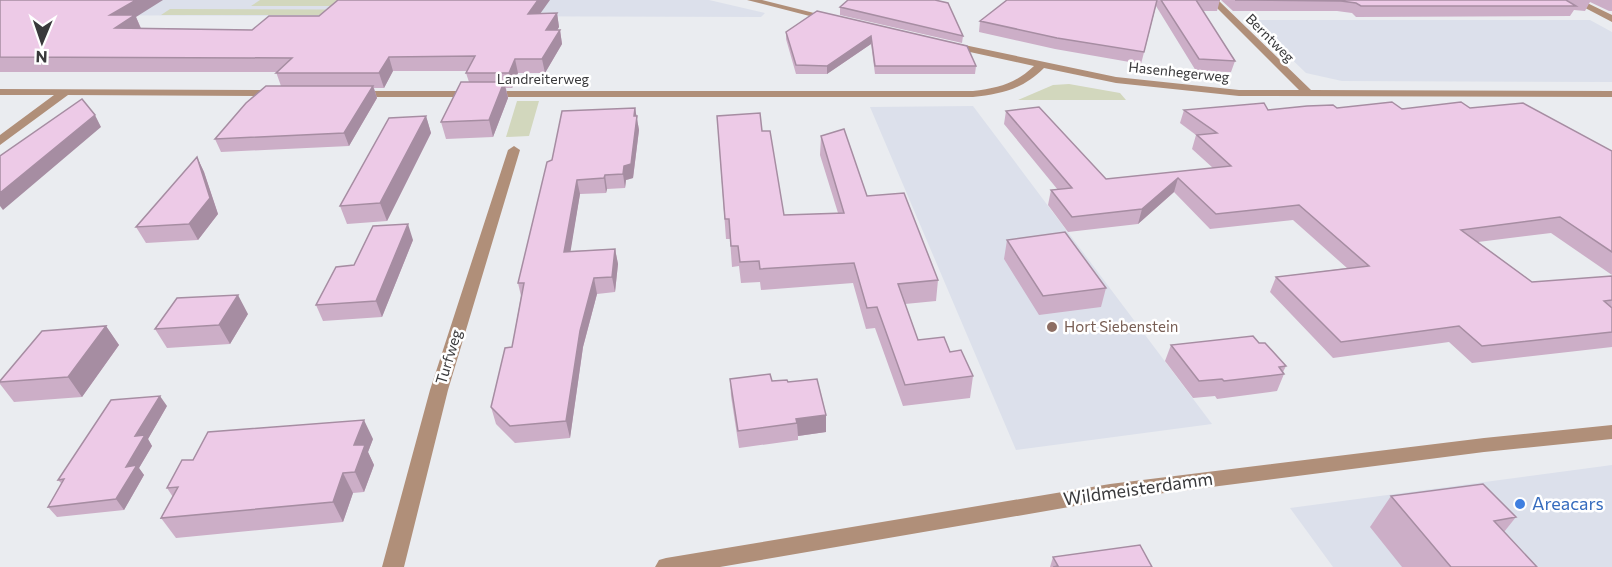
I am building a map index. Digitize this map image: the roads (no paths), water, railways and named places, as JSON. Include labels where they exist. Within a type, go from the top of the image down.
[{"type":"street","points":[[751,0],[834,17]]},
{"type":"street","name":"Berntweg","points":[[1213,0],[1309,94]]},
{"type":"street","points":[[1574,0],[1612,19]]},
{"type":"street","name":"Hasenhegerweg","points":[[940,43],[1040,66],[1116,80],[1239,93],[1612,94]]},
{"type":"street","name":"Landreiterweg","points":[[340,93],[973,94],[1003,90],[1023,83],[1040,66]]},
{"type":"street","points":[[0,92],[293,93]]},
{"type":"street","points":[[0,141],[64,93]]},
{"type":"street","name":"Turfweg","points":[[393,567],[439,390],[514,150]]},
{"type":"street","name":"Wildmeisterdamm","points":[[666,567],[1110,492],[1450,449],[1612,432]]},
{"type":"place","name":"Hort Siebenstein","points":[[1052,327]]},
{"type":"place","name":"Areacars","points":[[1520,504]]}]
